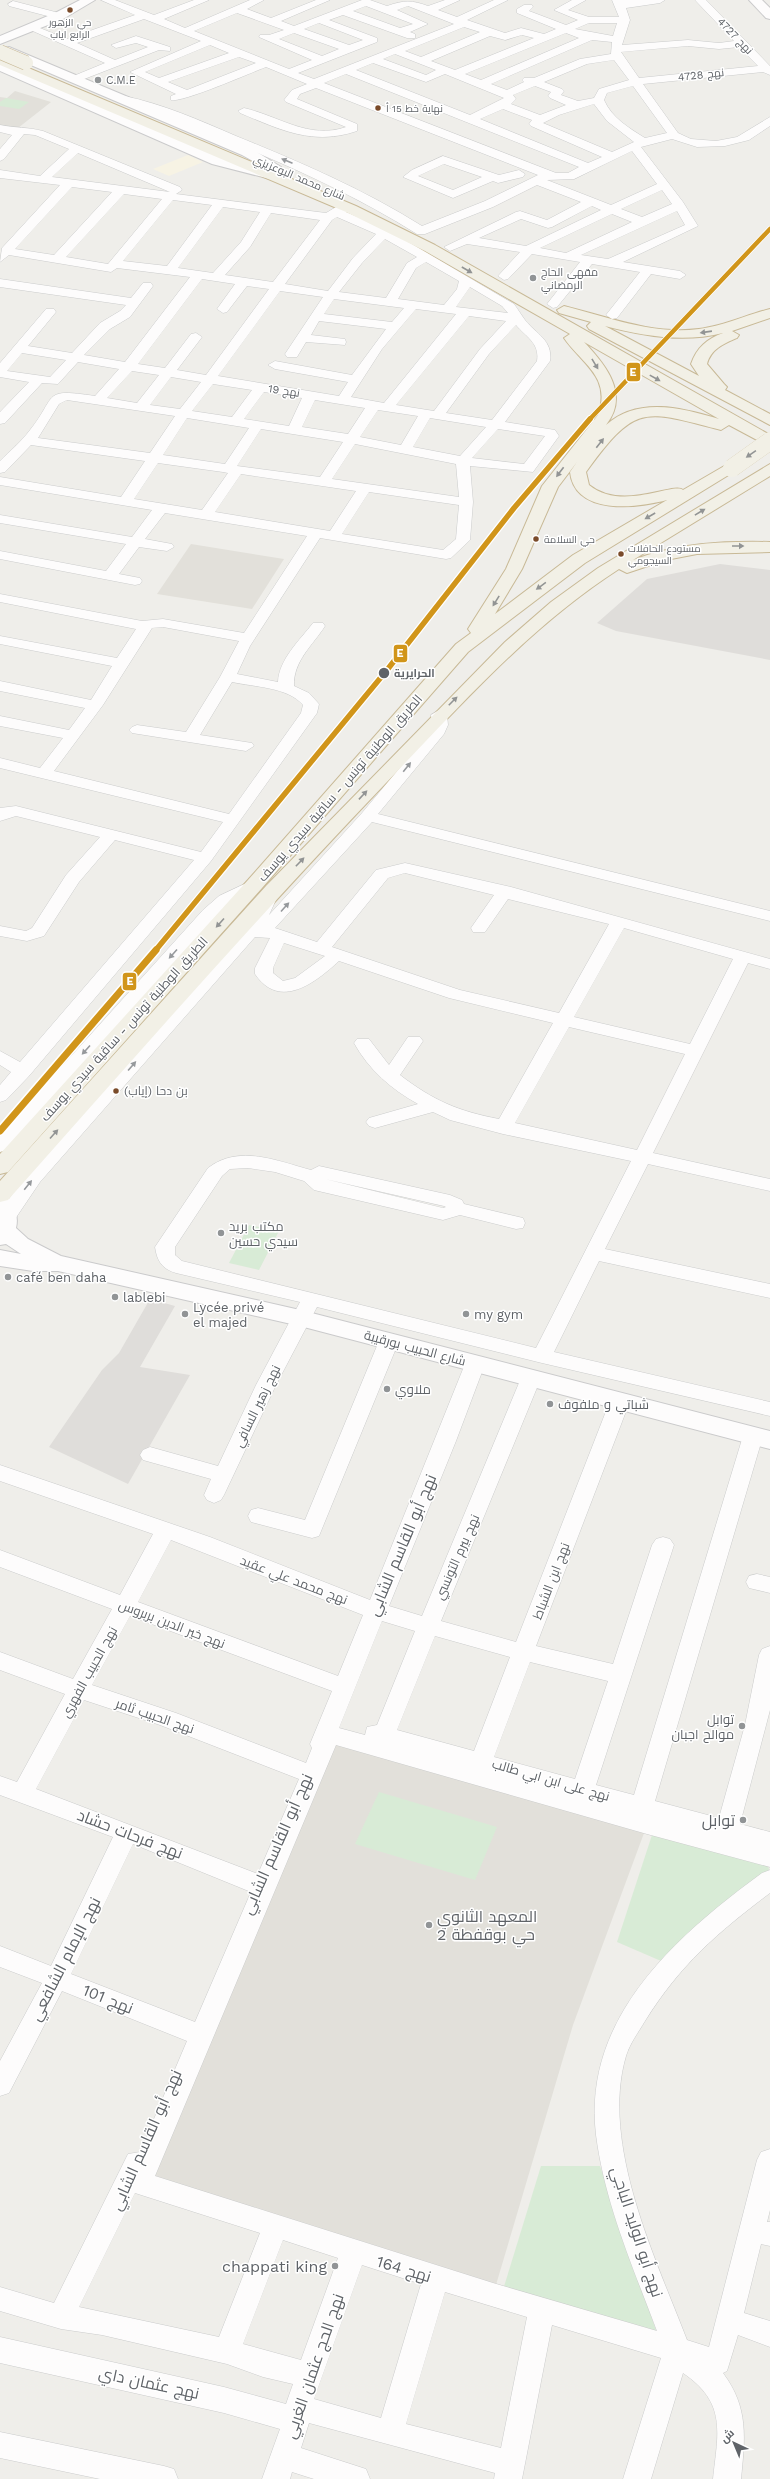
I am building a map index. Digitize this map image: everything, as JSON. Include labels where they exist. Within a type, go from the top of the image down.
[{"type":"highway","points":[[2,51],[21,65]]},
{"type":"highway","name":"شارع محمد البوعزيزي","points":[[21,65],[40,78],[421,231],[504,276],[555,310]]},
{"type":"highway","name":"شارع محمد البوعزيزي","points":[[21,65],[274,172],[336,212],[430,248],[555,310]]},
{"type":"highway","points":[[555,310],[634,329],[668,334],[717,331],[770,313]]},
{"type":"highway","points":[[555,310],[770,420]]},
{"type":"highway","points":[[555,310],[767,440]]},
{"type":"highway","points":[[462,648],[491,608],[514,569],[534,516],[550,486],[606,416],[610,405],[609,388],[588,353],[555,310]]},
{"type":"highway","points":[[748,408],[705,374],[699,364],[701,354],[706,348],[718,341],[770,322]]},
{"type":"highway","points":[[703,486],[650,499],[619,502],[591,494],[582,487],[577,480],[578,472],[612,428],[624,419],[643,413],[673,412],[687,415],[767,440]]},
{"type":"highway","name":"الطريق الوطنية تونس - ساقية سيدي يوسف","points":[[0,1195],[264,887],[462,648],[528,596],[579,559],[732,468],[767,440]]},
{"type":"highway","name":"الطريق الوطنية تونس - ساقية سيدي يوسف","points":[[0,1167],[264,887],[512,644],[580,588],[638,549],[770,469]]},
{"type":"highway","points":[[580,588],[639,563],[670,553],[723,546],[770,547]]},
{"type":"main road","points":[[0,34],[31,28],[59,16],[89,0]]},
{"type":"main road","points":[[755,0],[770,15]]},
{"type":"main road","points":[[2,51],[31,28]]},
{"type":"main road","points":[[2,51],[75,79],[247,152],[274,172]]},
{"type":"main road","points":[[0,66],[217,161],[244,170],[274,172]]},
{"type":"main road","points":[[0,76],[26,78]]},
{"type":"main road","name":"شارع الحبيب بورقيبة","points":[[3,1222],[20,1244],[58,1263]]},
{"type":"main road","name":"شارع الحبيب بورقيبة","points":[[0,1258],[33,1263],[58,1263],[300,1318],[761,1438]]},
{"type":"street","points":[[106,0],[531,169],[543,178],[591,202],[643,222]]},
{"type":"street","points":[[68,43],[204,0]]},
{"type":"street","points":[[186,32],[259,0]]},
{"type":"street","points":[[322,60],[269,40],[259,34],[276,22],[325,0]]},
{"type":"street","points":[[428,10],[455,0]]},
{"type":"street","points":[[244,111],[306,134],[328,134],[354,129],[353,126],[290,100],[296,92],[347,70],[396,52],[443,31],[503,0]]},
{"type":"street","points":[[510,0],[528,7]]},
{"type":"street","points":[[559,10],[581,0]]},
{"type":"street","points":[[619,2],[660,0]]},
{"type":"street","name":"نهج 4727","points":[[700,0],[768,70]]},
{"type":"street","points":[[269,40],[366,1],[443,31]]},
{"type":"street","points":[[387,10],[411,1],[428,10],[505,37]]},
{"type":"street","points":[[0,9],[17,2],[59,16]]},
{"type":"street","points":[[617,48],[625,20],[625,11],[619,2]]},
{"type":"street","points":[[625,20],[588,20],[543,4],[528,7],[521,11],[565,30],[590,37],[617,48],[635,82],[674,135],[680,140],[692,143],[729,141],[749,135],[770,120]]},
{"type":"street","points":[[239,10],[296,29],[349,50]]},
{"type":"street","points":[[343,11],[422,40]]},
{"type":"street","points":[[340,28],[362,19]]},
{"type":"street","points":[[320,20],[373,40]]},
{"type":"street","points":[[397,90],[426,78],[491,60],[588,20]]},
{"type":"street","points":[[290,72],[373,40],[423,24]]},
{"type":"street","points":[[31,28],[116,64]]},
{"type":"street","points":[[420,60],[490,32]]},
{"type":"street","points":[[491,60],[472,53],[505,37],[521,32],[546,38]]},
{"type":"street","points":[[90,35],[140,55]]},
{"type":"street","points":[[482,84],[590,37]]},
{"type":"street","points":[[116,45],[136,39],[180,54]]},
{"type":"street","points":[[187,94],[136,72],[211,41]]},
{"type":"street","points":[[468,120],[534,82],[617,48],[688,43],[719,46],[742,42]]},
{"type":"street","points":[[75,79],[160,46]]},
{"type":"street","points":[[518,49],[543,58]]},
{"type":"street","points":[[560,50],[587,60]]},
{"type":"street","points":[[396,52],[482,84],[505,100],[540,119]]},
{"type":"street","points":[[157,82],[239,53]]},
{"type":"street","points":[[376,60],[426,78]]},
{"type":"street","points":[[152,107],[267,63]]},
{"type":"street","points":[[347,70],[468,120],[588,167]]},
{"type":"street","name":"نهج 4728","points":[[598,100],[601,93],[608,89],[635,82],[768,70]]},
{"type":"street","points":[[185,72],[215,83]]},
{"type":"street","points":[[510,72],[558,91],[554,96],[577,105]]},
{"type":"street","points":[[120,98],[152,107],[318,174],[372,202],[421,231],[489,204],[543,178]]},
{"type":"street","points":[[608,264],[692,226],[679,205],[663,185],[638,144],[619,126],[598,100],[577,105],[540,119],[535,124],[540,128],[611,156]]},
{"type":"street","points":[[0,128],[18,131],[34,131],[194,198]]},
{"type":"street","points":[[0,157],[18,135],[18,131]]},
{"type":"street","points":[[519,174],[543,178],[565,178],[638,144],[674,135]]},
{"type":"street","points":[[44,179],[77,148]]},
{"type":"street","points":[[490,178],[453,194],[409,177],[416,172],[443,160],[490,178],[501,180],[531,169]]},
{"type":"street","points":[[0,481],[446,555],[463,540],[466,502],[463,461],[495,424],[545,357],[544,348],[516,318],[513,309],[506,303],[384,233],[336,212],[268,208],[220,203],[194,198],[44,179],[3,178]]},
{"type":"street","points":[[4,249],[70,182]]},
{"type":"street","points":[[504,276],[526,251],[537,244],[663,185]]},
{"type":"street","points":[[58,258],[122,189]]},
{"type":"street","points":[[4,249],[107,268],[114,264],[171,195]]},
{"type":"street","points":[[548,224],[591,202]]},
{"type":"street","points":[[170,270],[220,203]]},
{"type":"street","points":[[489,204],[565,231]]},
{"type":"street","points":[[567,257],[679,205]]},
{"type":"street","points":[[216,278],[246,244],[268,208]]},
{"type":"street","points":[[125,502],[183,414],[277,287],[286,272],[336,212]]},
{"type":"street","points":[[450,247],[520,215]]},
{"type":"street","points":[[495,227],[537,244]]},
{"type":"street","points":[[628,229],[660,241]]},
{"type":"street","points":[[292,354],[315,317],[361,255],[384,233]]},
{"type":"street","points":[[466,240],[680,275]]},
{"type":"street","points":[[390,302],[411,266],[427,257]]},
{"type":"street","points":[[555,310],[589,260]]},
{"type":"street","points":[[114,264],[170,270],[332,295],[414,304],[516,318]]},
{"type":"street","points":[[612,315],[648,270]]},
{"type":"street","points":[[98,401],[198,274]]},
{"type":"street","points":[[447,309],[462,290],[466,281]]},
{"type":"street","points":[[223,309],[242,282]]},
{"type":"street","points":[[0,283],[134,302]]},
{"type":"street","points":[[50,312],[0,372],[38,380],[53,381],[105,326],[125,314],[147,286]]},
{"type":"street","points":[[343,399],[355,379],[394,326],[414,304]]},
{"type":"street","points":[[388,406],[466,311]]},
{"type":"street","points":[[315,317],[394,326]]},
{"type":"street","points":[[404,450],[432,413],[456,393],[500,331],[516,318]]},
{"type":"street","points":[[140,408],[196,337]]},
{"type":"street","points":[[303,338],[340,342]]},
{"type":"street","name":"نهج 19","points":[[20,349],[167,372],[208,380],[432,413],[548,432],[552,436],[527,470],[463,461]]},
{"type":"street","points":[[275,365],[355,379]]},
{"type":"street","points":[[0,420],[38,380]]},
{"type":"street","points":[[236,421],[260,387]]},
{"type":"street","points":[[294,430],[310,395]]},
{"type":"street","points":[[0,469],[42,424],[57,398],[65,396],[294,430],[463,461]]},
{"type":"street","points":[[324,481],[374,405]]},
{"type":"street","points":[[205,516],[258,425]]},
{"type":"street","points":[[27,440],[466,502]]},
{"type":"street","points":[[333,537],[365,488]]},
{"type":"street","points":[[110,576],[160,508]]},
{"type":"street","points":[[0,519],[167,547]]},
{"type":"street","points":[[190,738],[228,677],[249,638],[316,534]]},
{"type":"street","points":[[0,555],[135,581]]},
{"type":"street","points":[[0,598],[145,626]]},
{"type":"street","points":[[45,772],[95,705],[123,664],[145,626],[150,623],[163,623],[249,638]]},
{"type":"street","points":[[286,688],[285,679],[289,667],[318,626]]},
{"type":"street","points":[[0,640],[123,664]]},
{"type":"street","points":[[0,1096],[205,858],[234,820],[309,713],[311,704],[308,700],[286,688],[228,677]]},
{"type":"street","points":[[0,686],[95,705]]},
{"type":"street","points":[[207,982],[225,975],[271,933],[436,734],[440,725],[439,716]]},
{"type":"street","points":[[0,721],[72,736]]},
{"type":"street","points":[[137,730],[246,746]]},
{"type":"street","points":[[0,763],[45,772],[234,820]]},
{"type":"street","points":[[0,816],[5,812],[16,811],[205,858]]},
{"type":"street","points":[[368,816],[770,916]]},
{"type":"street","points":[[0,930],[27,936],[38,932],[72,879],[111,835]]},
{"type":"street","points":[[271,933],[264,974],[274,983],[283,986],[301,984],[328,952],[377,879],[388,871],[414,869],[619,921],[770,964]]},
{"type":"street","points":[[3,1222],[33,1178],[255,927],[264,887]]},
{"type":"street","points":[[0,1146],[209,914],[225,900],[264,887]]},
{"type":"street","points":[[479,928],[505,891]]},
{"type":"street","points":[[503,1128],[619,921]]},
{"type":"street","points":[[271,933],[455,994],[695,1051]]},
{"type":"street","points":[[542,1356],[743,956]]},
{"type":"street","points":[[391,1076],[414,1041]]},
{"type":"street","points":[[363,1042],[376,1064],[391,1076],[434,1106],[456,1116],[503,1128],[770,1185]]},
{"type":"street","points":[[0,1057],[22,1072]]},
{"type":"street","points":[[375,1122],[434,1106]]},
{"type":"street","points":[[516,1222],[456,1208],[448,1214],[439,1213],[317,1184],[314,1182],[313,1177],[248,1161],[234,1161],[223,1165],[215,1172],[164,1251],[166,1258],[176,1266],[312,1298],[542,1356],[770,1409]]},
{"type":"street","points":[[594,1253],[770,1291]]},
{"type":"street","name":"نهج زهير السافي","points":[[214,1495],[300,1318],[312,1298]]},
{"type":"street","points":[[258,1516],[312,1530],[389,1341]]},
{"type":"street","name":"نهج أبو القاسم الشابي","points":[[61,2317],[128,2182],[331,1721],[446,1441],[475,1364]]},
{"type":"street","name":"نهج بيرم التونسي","points":[[384,1736],[427,1626],[482,1500],[531,1378]]},
{"type":"street","name":"نهج ابن الشباط","points":[[481,1761],[620,1401]]},
{"type":"street","points":[[642,1806],[761,1438]]},
{"type":"street","points":[[150,1455],[224,1474]]},
{"type":"street","name":"نهج محمد علي عقيد","points":[[1,1476],[166,1530],[375,1612],[523,1652],[594,1667],[612,1672],[620,1677]]},
{"type":"street","name":"نهج الحبيب الفهري","points":[[22,1793],[80,1690],[166,1530]]},
{"type":"street","points":[[583,1790],[663,1545]]},
{"type":"street","name":"نهج خير الدين بربروس","points":[[0,1558],[289,1668],[344,1687]]},
{"type":"street","points":[[727,1829],[756,1725],[770,1655]]},
{"type":"street","name":"نهج الحبيب ثامر","points":[[0,1661],[80,1690],[168,1719],[308,1773]]},
{"type":"street","name":"نهج على ابن ابي طالب","points":[[331,1721],[481,1761],[770,1842]]},
{"type":"street","points":[[770,1857],[647,1825],[329,1734],[139,2183],[677,2353],[718,2362],[770,2160]]},
{"type":"street","name":"نهج فرحات حشاد","points":[[0,1785],[127,1832],[259,1885]]},
{"type":"street","name":"نهج الإمام الشافعي","points":[[0,2086],[57,1978],[127,1832]]},
{"type":"street","name":"نهج أبو الوليد الباجي","points":[[677,2353],[639,2250],[619,2186],[609,2136],[607,2107],[612,2062],[620,2039],[665,1972],[732,1909],[770,1880]]},
{"type":"street","name":"نهج 101","points":[[0,1956],[194,2033]]},
{"type":"street","name":"نهج 164","points":[[128,2182],[274,2230],[677,2353]]},
{"type":"street","points":[[721,2388],[735,2322],[765,2233],[770,2191]]},
{"type":"street","points":[[227,2351],[274,2230]]},
{"type":"street","name":"نهج الحج عثمان الغربي","points":[[280,2468],[309,2375],[353,2253]]},
{"type":"street","points":[[390,2433],[436,2279]]},
{"type":"street","points":[[0,2299],[61,2317],[102,2323],[227,2351],[263,2364],[309,2375]]},
{"type":"street","points":[[510,2472],[541,2312]]},
{"type":"street","points":[[735,2322],[770,2334]]},
{"type":"street","name":"نهج عثمان داي","points":[[0,2350],[224,2400],[297,2413],[390,2433],[510,2472]]},
{"type":"street","points":[[677,2353],[697,2367],[721,2388],[729,2406],[732,2430],[727,2479]]},
{"type":"street","points":[[637,2479],[677,2353]]},
{"type":"street","points":[[0,2445],[66,2459],[120,2468],[164,2479]]},
{"type":"street","points":[[280,2468],[356,2479]]},
{"type":"shaded area","points":[[15,91],[51,102],[18,128],[0,125],[0,97],[7,98]]},
{"type":"shaded area","points":[[188,155],[203,162],[169,176],[153,169]]},
{"type":"shaded area","points":[[191,544],[284,559],[252,609],[157,594]]},
{"type":"shaded area","points":[[720,564],[770,570],[770,660],[616,631],[597,623],[647,579]]},
{"type":"shaded area","points":[[150,1299],[175,1306],[140,1367],[190,1375],[128,1484],[49,1447],[102,1370],[119,1353]]},
{"type":"shaded area","name":"المعهد الثانوي حي بوقفطة 2","points":[[329,1734],[647,1825],[573,2025],[493,2295],[139,2183]]},
{"type":"green space","points":[[6,98],[29,102],[19,109],[0,106],[0,102]]},
{"type":"green space","points":[[249,1225],[279,1231],[259,1270],[229,1263]]},
{"type":"green space","points":[[379,1792],[497,1827],[475,1880],[355,1844]]},
{"type":"green space","points":[[652,1835],[768,1866],[770,1873],[661,1961],[617,1942]]},
{"type":"green space","points":[[541,2166],[600,2166],[659,2339],[502,2293]]},
{"type":"transit line","name":"E","points":[[0,1131],[99,1018],[244,845],[387,670],[558,455],[662,341],[770,229]]},
{"type":"place","name":"حي الزهور الرابع اياب","points":[[70,10]]},
{"type":"place","name":"C.M.E","points":[[98,80]]},
{"type":"place","name":"نهاية خط 15 أ","points":[[378,108]]},
{"type":"place","name":"مقهى الحاج الرمضاني","points":[[533,278]]},
{"type":"place","name":"حي السلامة","points":[[536,539]]},
{"type":"place","name":"مستودع الحافلات السيجومي","points":[[621,554]]},
{"type":"place","name":"الحرايرية","points":[[384,673]]},
{"type":"place","name":"بن دحا (إياب)","points":[[116,1091]]},
{"type":"place","name":"مكتب بريد سيدي حسين","points":[[221,1233]]},
{"type":"place","name":"café ben daha","points":[[8,1277]]},
{"type":"place","name":"lablebi","points":[[115,1297]]},
{"type":"place","name":"Lycée privé el majed","points":[[185,1314]]},
{"type":"place","name":"my gym","points":[[466,1314]]},
{"type":"place","name":"ملاوي","points":[[387,1389]]},
{"type":"place","name":"شباتي و ملفوف","points":[[550,1404]]},
{"type":"place","name":"توابل موالح اجبان","points":[[742,1726]]},
{"type":"place","name":"توابل","points":[[743,1820]]},
{"type":"place","name":"المعهد الثانوي حي بوقفطة 2","points":[[429,1925]]},
{"type":"place","name":"chappati king","points":[[335,2266]]}]
